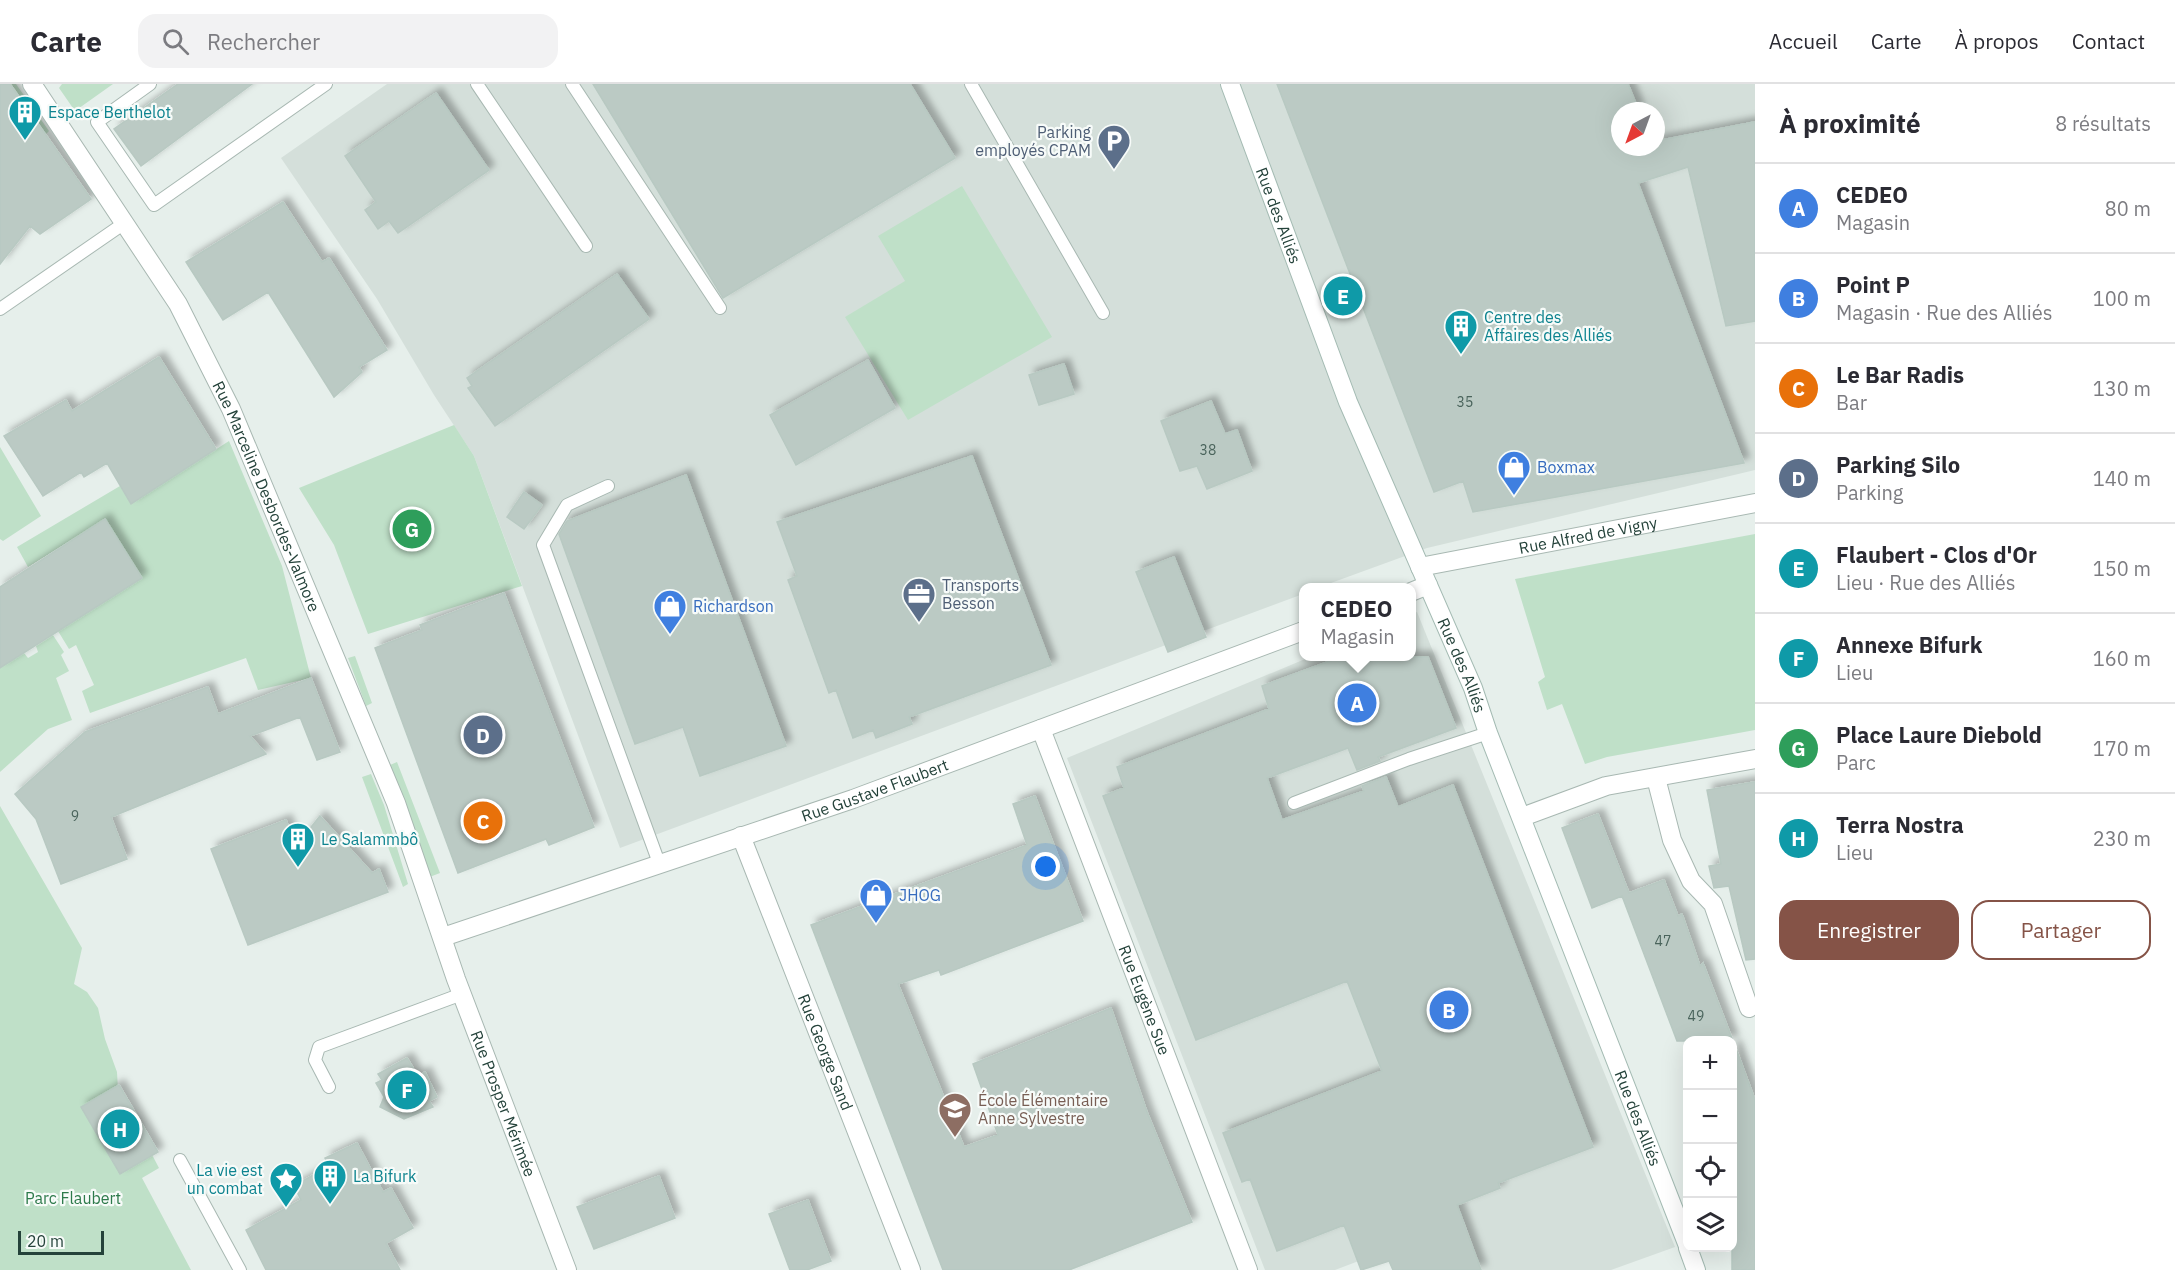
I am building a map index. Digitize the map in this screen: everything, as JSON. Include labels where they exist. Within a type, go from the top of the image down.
[{"type":"street","name":"Rue Marceline Desbordes-Valmore","points":[[32,84],[126,222],[178,304],[231,409],[388,782],[442,937]]},
{"type":"street","name":"Rue des Alliés","points":[[1230,84],[1348,402],[1420,567],[1420,588],[1473,688],[1488,734],[1683,1234]]},
{"type":"street","name":"Rue Alfred de Vigny","points":[[1420,567],[1755,503]]},
{"type":"street","name":"Rue Gustave Flaubert","points":[[442,937],[853,799],[1299,632]]},
{"type":"street","name":"Rue Eugène Sue","points":[[1041,729],[1248,1270]]},
{"type":"street","points":[[1522,817],[1606,786],[1755,759]]},
{"type":"street","points":[[1656,778],[1672,840],[1691,881],[1713,904],[1749,1008]]},
{"type":"street","name":"Rue George Sand","points":[[741,836],[910,1270]]},
{"type":"street","name":"Rue Prosper Mérimée","points":[[442,937],[567,1270]]},
{"type":"street","name":"Rue des Alliés","points":[[1690,1252],[1696,1270]]},
{"type":"lane","points":[[150,84],[97,123],[154,205],[326,84]]},
{"type":"lane","points":[[477,84],[586,246]]},
{"type":"lane","points":[[572,84],[720,308]]},
{"type":"lane","points":[[971,84],[1103,313]]},
{"type":"lane","points":[[0,309],[126,222]]},
{"type":"lane","points":[[608,486],[567,505],[543,545],[659,863]]},
{"type":"lane","points":[[1294,803],[1409,759],[1488,734]]},
{"type":"lane","points":[[329,1087],[315,1060],[319,1047],[462,994]]},
{"type":"lane","points":[[180,1160],[240,1270]]},
{"type":"shaded area","points":[[387,84],[1755,84],[1755,470],[1427,548],[1331,583],[1299,583],[1299,595],[620,848],[474,456],[434,395],[377,299],[281,158]]},
{"type":"shaded area","points":[[1416,612],[1675,1247],[1611,1270],[1481,1270],[1464,1221],[1335,1270],[1265,1270],[1067,758],[1300,661],[1416,661]]},
{"type":"green space","points":[[11,84],[16,84],[49,131],[46,134]]},
{"type":"green space","points":[[62,84],[113,84],[75,111],[59,88]]},
{"type":"green space","points":[[962,186],[1052,337],[908,420],[845,317],[905,281],[878,236]]},
{"type":"green space","points":[[454,425],[474,456],[522,586],[368,634],[334,545],[299,488]]},
{"type":"green space","points":[[229,441],[282,566],[311,678],[258,690],[246,658],[90,713],[82,691],[94,685],[76,645],[69,649],[58,631],[142,577],[105,519],[28,567],[17,547],[120,486],[131,504]]},
{"type":"green space","points":[[0,447],[41,516],[3,541],[0,539]]},
{"type":"green space","points":[[1755,534],[1755,730],[1607,757],[1585,764],[1562,704],[1547,710],[1538,682],[1545,677],[1515,579]]},
{"type":"green space","points":[[53,635],[64,652],[61,655],[69,671],[56,678],[72,720],[48,729],[0,772],[0,668],[24,653],[28,658],[38,652],[36,646]]},
{"type":"green space","points":[[355,656],[372,703],[366,706],[348,658]]},
{"type":"green space","points":[[397,762],[440,873],[427,878],[406,803],[390,765]]},
{"type":"green space","points":[[371,774],[384,805],[408,884],[403,887],[362,777]]},
{"type":"green space","name":"Parc Flaubert","points":[[0,806],[82,948],[74,984],[87,992],[98,1008],[105,1039],[117,1072],[118,1090],[159,1168],[142,1178],[191,1270],[0,1270]]},
{"type":"building","name":"Espace Berthelot","points":[[0,84],[10,84],[91,199],[40,234],[30,226],[0,264]]},
{"type":"building","points":[[178,84],[252,84],[141,166],[114,129]]},
{"type":"building","points":[[593,84],[910,84],[955,158],[723,298]]},
{"type":"building","points":[[1277,84],[1628,84],[1635,102],[1611,102],[1611,156],[1665,156],[1665,139],[1755,122],[1755,321],[1726,326],[1688,167],[1638,183],[1744,463],[1473,512],[1463,481],[1434,492]]},
{"type":"building","points":[[436,93],[489,170],[398,233],[389,221],[378,229],[365,210],[376,202],[345,156]]},
{"type":"building","points":[[283,202],[322,262],[329,258],[387,350],[359,367],[362,372],[334,397],[268,292],[223,320],[186,262]]},
{"type":"building","points":[[617,274],[649,319],[495,426],[468,388],[472,386],[467,378]]},
{"type":"building","points":[[159,357],[216,449],[131,504],[107,463],[84,477],[81,472],[43,496],[4,436],[66,400],[72,411]]},
{"type":"building","points":[[868,360],[895,408],[796,465],[770,415]]},
{"type":"building","points":[[1064,364],[1074,394],[1039,405],[1029,375]]},
{"type":"building","points":[[1211,401],[1225,434],[1237,430],[1252,471],[1207,489],[1197,466],[1180,471],[1161,421]]},
{"type":"building","name":"Transports Besson","points":[[972,456],[1051,665],[909,717],[912,724],[876,738],[873,730],[853,738],[836,690],[829,693],[788,580],[797,576],[777,522]]},
{"type":"building","name":"Richardson","points":[[686,475],[786,746],[700,776],[683,727],[635,744],[559,534],[567,521]]},
{"type":"building","points":[[524,492],[542,505],[524,529],[507,517]]},
{"type":"building","points":[[105,519],[142,578],[0,668],[0,587]]},
{"type":"building","points":[[1174,557],[1206,637],[1168,652],[1136,572]]},
{"type":"building","points":[[504,593],[594,827],[549,845],[546,839],[458,873],[375,648],[422,630],[420,625]]},
{"type":"building","points":[[1416,657],[1428,657],[1456,728],[1378,757],[1380,761],[1357,770],[1348,748],[1267,778],[1282,820],[1364,791],[1362,786],[1386,777],[1398,807],[1453,785],[1593,1147],[1498,1183],[1500,1188],[1457,1205],[1481,1270],[1393,1270],[1389,1261],[1361,1270],[1344,1225],[1277,1251],[1250,1179],[1242,1182],[1223,1133],[1382,1071],[1347,981],[1196,1040],[1103,796],[1124,788],[1117,767],[1269,709],[1262,686],[1330,661],[1416,661]]},
{"type":"building","points":[[311,678],[340,752],[317,760],[300,717],[250,736],[266,754],[111,817],[127,859],[61,884],[36,819],[15,794],[85,732],[208,687],[218,714]]},
{"type":"building","points":[[1755,782],[1755,959],[1746,960],[1729,886],[1714,888],[1709,866],[1721,864],[1707,790]]},
{"type":"building","points":[[1035,796],[1083,921],[941,975],[939,970],[898,984],[964,1147],[998,1135],[973,1064],[1111,1008],[1147,1112],[1192,1222],[1069,1270],[943,1270],[811,925],[1027,845],[1013,804]]},
{"type":"building","points":[[1598,814],[1629,893],[1664,880],[1678,916],[1682,914],[1700,966],[1703,963],[1731,1036],[1683,1036],[1683,1041],[1677,1041],[1622,896],[1592,908],[1562,828]]},
{"type":"building","name":"Le Salammbô","points":[[320,816],[372,873],[379,869],[388,892],[248,945],[211,849],[286,820],[296,846]]},
{"type":"building","points":[[1737,1051],[1755,1100],[1755,1270],[1732,1270],[1732,1252],[1737,1252]]},
{"type":"building","points":[[407,1058],[418,1076],[425,1072],[437,1097],[429,1101],[433,1107],[404,1119],[380,1107],[384,1097],[376,1083],[382,1080],[378,1074]]},
{"type":"building","points":[[119,1085],[158,1152],[120,1174],[81,1107]]},
{"type":"building","name":"La Bifurk","points":[[357,1143],[383,1192],[391,1188],[413,1228],[386,1243],[400,1270],[266,1270],[246,1230],[301,1200],[294,1186],[329,1166],[325,1158]]},
{"type":"building","points":[[659,1176],[675,1218],[594,1249],[577,1207]]},
{"type":"building","points":[[808,1200],[831,1261],[807,1270],[790,1270],[769,1214]]},
{"type":"place","name":"Espace Berthelot","points":[[25,141]]},
{"type":"place","name":"Parking employés CPAM","points":[[1114,170]]},
{"type":"place","name":"Flaubert - Clos d'Or","points":[[1343,296]]},
{"type":"place","name":"Centre des Affaires des Alliés","points":[[1461,355]]},
{"type":"place","name":"Boxmax","points":[[1514,496]]},
{"type":"place","name":"Place Laure Diebold","points":[[412,529]]},
{"type":"place","name":"Transports Besson","points":[[919,623]]},
{"type":"place","name":"Richardson","points":[[670,635]]},
{"type":"place","name":"CEDEO","points":[[1357,703]]},
{"type":"place","name":"Parking Silo","points":[[483,735]]},
{"type":"place","name":"Le Bar Radis","points":[[483,821]]},
{"type":"place","name":"Le Salammbô","points":[[298,868]]},
{"type":"place","name":"JHOG","points":[[876,924]]},
{"type":"place","name":"Point P","points":[[1449,1010]]},
{"type":"place","name":"Annexe Bifurk","points":[[407,1090]]},
{"type":"place","name":"Terra Nostra","points":[[120,1129]]},
{"type":"place","name":"École Élémentaire Anne Sylvestre","points":[[955,1138]]},
{"type":"place","name":"La Bifurk","points":[[330,1205]]},
{"type":"place","name":"La vie est un combat","points":[[286,1208]]}]
